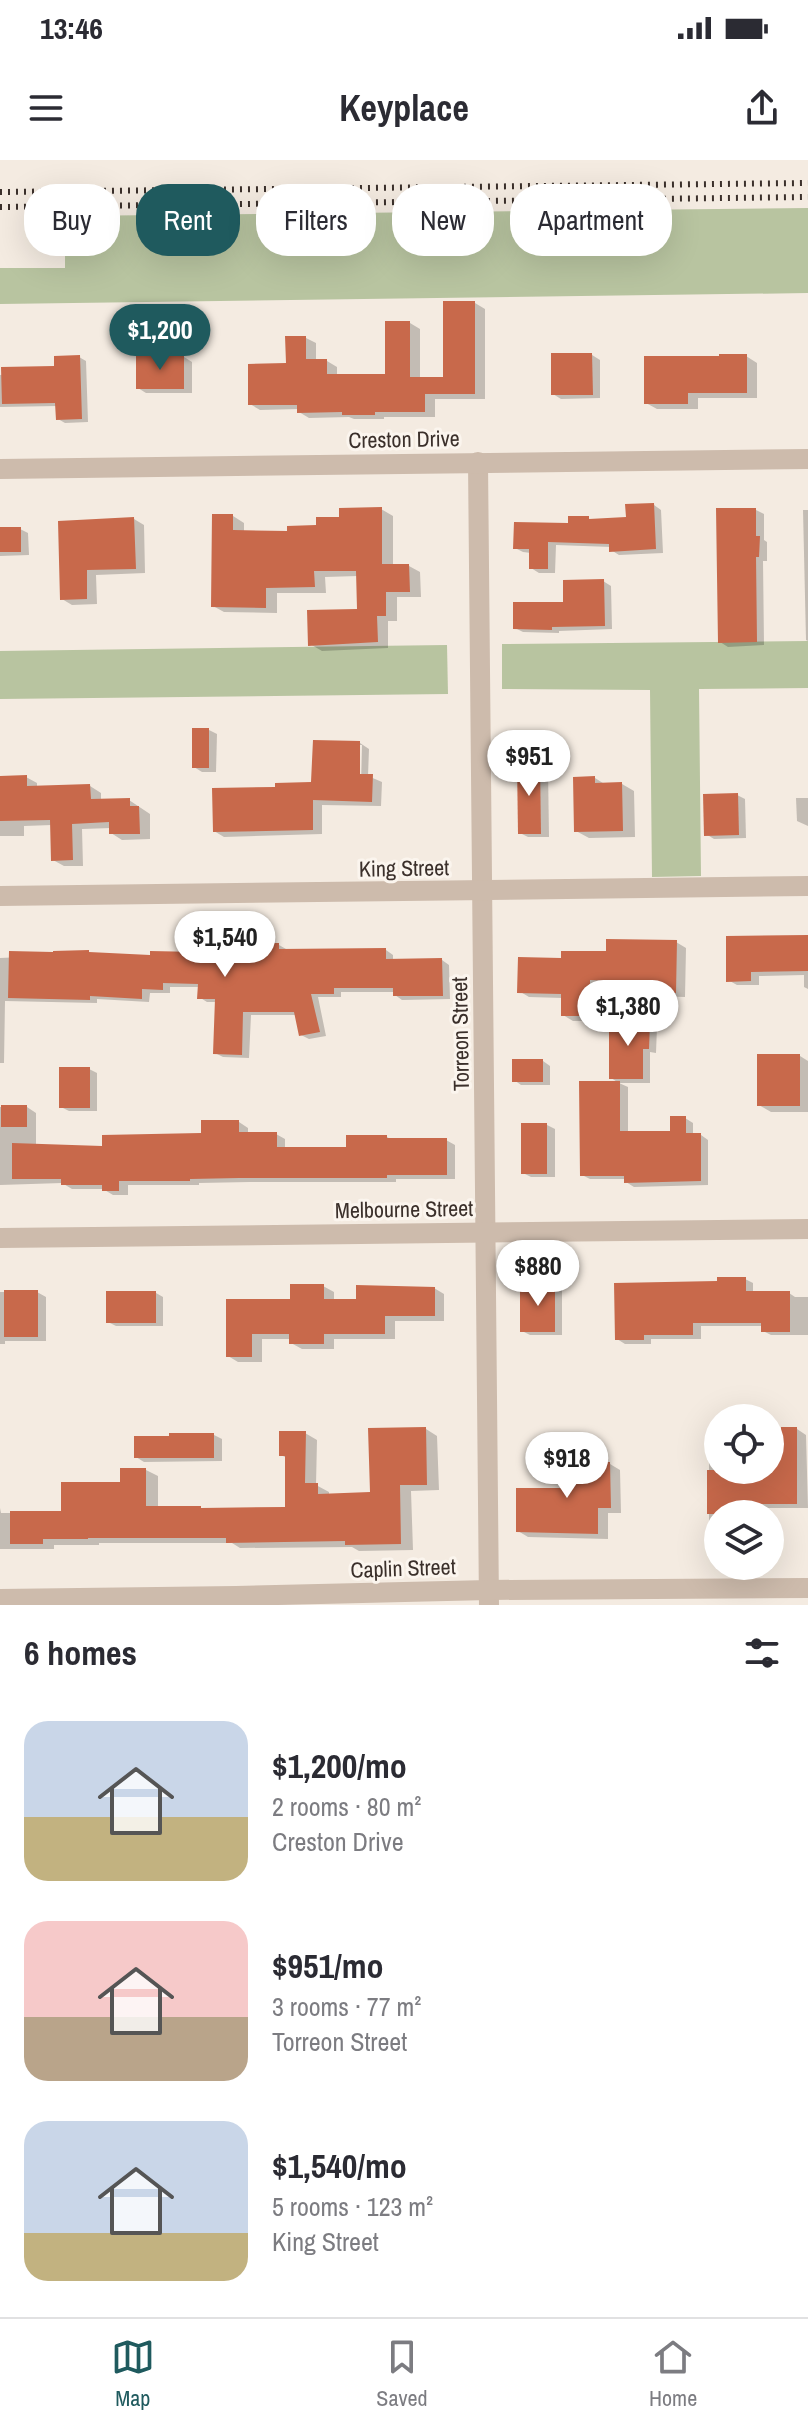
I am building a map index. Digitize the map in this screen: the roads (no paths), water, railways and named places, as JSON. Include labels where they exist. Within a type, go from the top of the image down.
[{"type":"street","name":"Creston Drive","points":[[0,469],[808,459]]},
{"type":"street","name":"Torreon Street","points":[[478,462],[489,1597]]},
{"type":"street","name":"King Street","points":[[0,896],[808,886]]},
{"type":"street","name":"Melbourne Street","points":[[0,1238],[808,1229]]},
{"type":"street","name":"Caplin Street","points":[[0,1599],[489,1597],[808,1588]]},
{"type":"railway","points":[[0,192],[808,183]]},
{"type":"railway","points":[[0,207],[808,197]]}]
